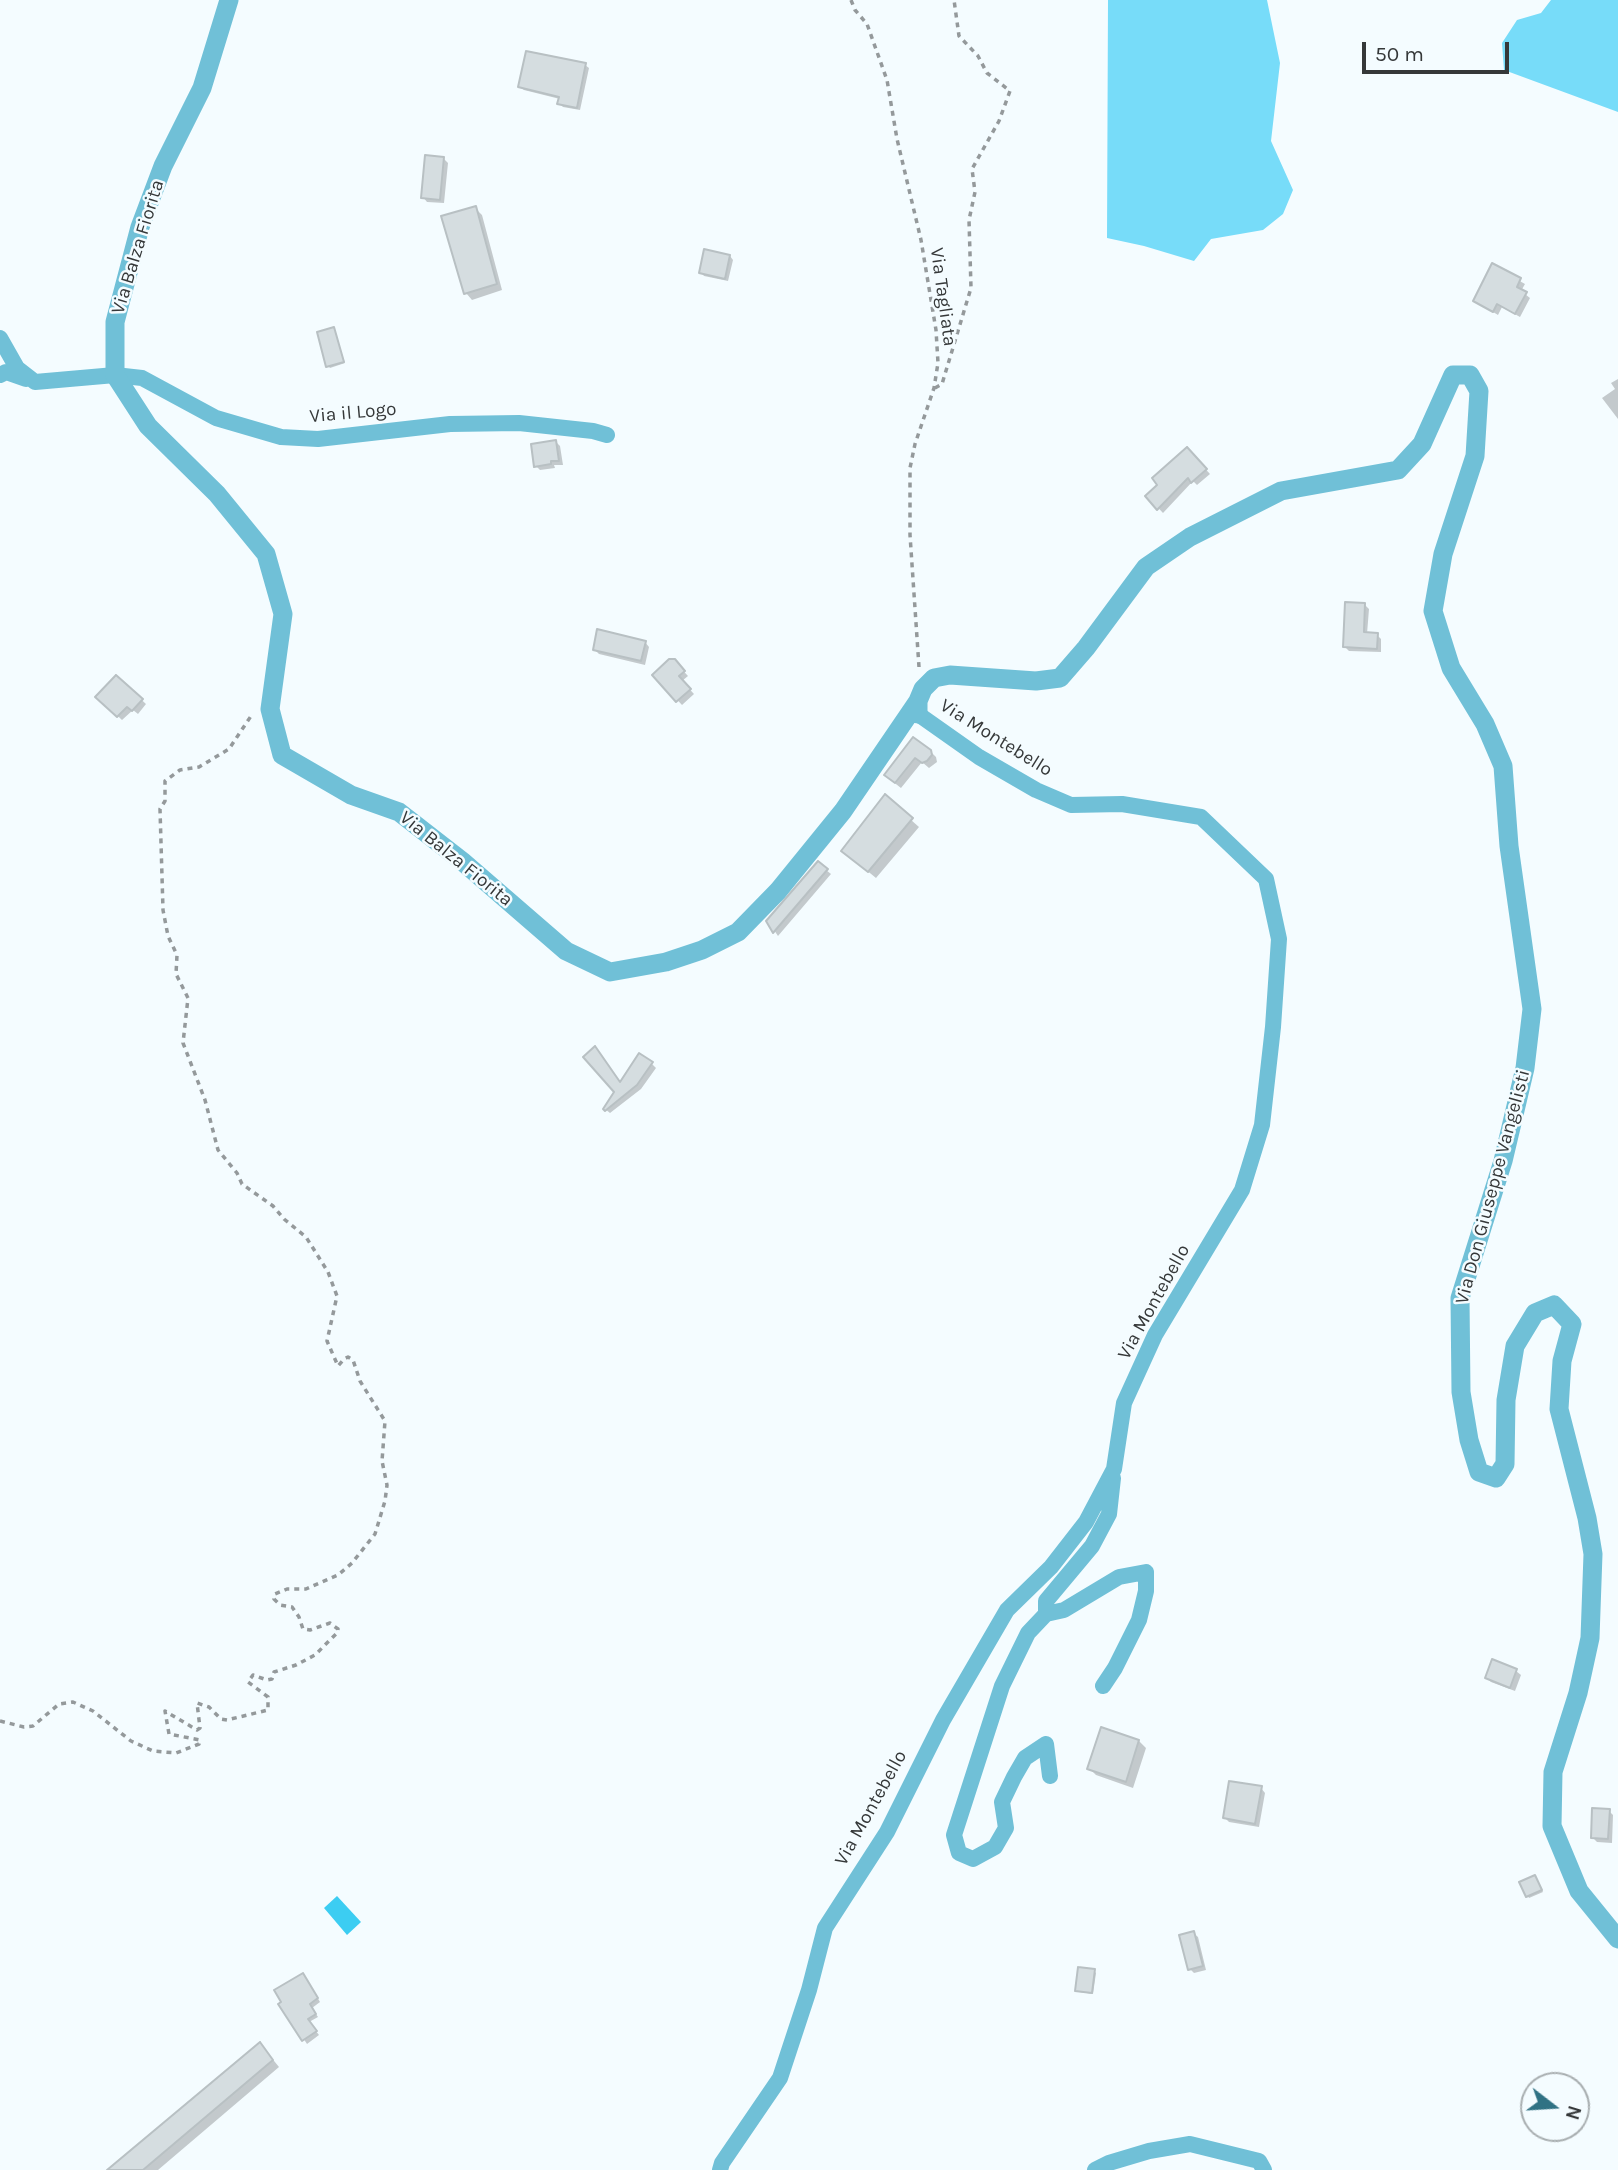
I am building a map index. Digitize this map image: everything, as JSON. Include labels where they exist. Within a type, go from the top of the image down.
[{"type":"street","name":"Via Balza Fiorita","points":[[229,0],[202,88],[163,166],[140,227],[115,322],[115,374],[148,426],[217,495],[266,554],[283,614],[270,709],[282,755],[351,795],[399,812],[566,951],[610,972],[666,962],[702,950],[738,932],[778,891],[843,811],[920,702]]},
{"type":"street","points":[[0,338],[17,368],[35,382]]},
{"type":"street","name":"Via il Logo","points":[[0,375],[6,372],[35,382],[115,374],[142,378],[216,418],[281,437],[318,439],[450,424],[519,423],[607,435]]},
{"type":"street","name":"Via Don Giuseppe Vangelisti","points":[[920,702],[934,678],[950,675],[1036,681],[1060,678],[1086,648],[1146,567],[1190,537],[1282,491],[1398,470],[1422,444],[1453,375],[1470,375],[1479,391],[1475,456],[1444,554],[1433,611],[1451,668],[1485,724],[1503,766],[1509,846],[1532,1009],[1525,1068],[1503,1161],[1460,1298],[1461,1392],[1469,1440],[1479,1472],[1496,1478],[1505,1464],[1506,1400],[1515,1346],[1535,1313],[1554,1305],[1572,1324],[1562,1362],[1559,1409],[1587,1518],[1592,1554],[1590,1638],[1578,1693],[1553,1772],[1552,1826],[1579,1891],[1618,1939]]},
{"type":"street","name":"Via Montebello","points":[[720,2170],[722,2163],[780,2078],[809,1990],[824,1928],[887,1832],[943,1720],[1007,1610],[1051,1567],[1086,1522],[1114,1469],[1124,1403],[1155,1335],[1242,1190],[1262,1125],[1279,939],[1266,879],[1201,817],[1122,804],[1072,804],[1036,790],[979,757],[920,702]]},
{"type":"street","points":[[1046,1614],[1046,1601],[1093,1546],[1109,1514],[1114,1469]]},
{"type":"street","points":[[1050,1776],[1046,1744],[1025,1758],[1014,1777],[1002,1802],[1006,1828],[995,1847],[973,1859],[959,1853],[954,1835],[1002,1686],[1028,1633],[1046,1614],[1064,1609],[1119,1577],[1146,1572],[1146,1591],[1139,1620],[1103,1686]]},
{"type":"street","points":[[1096,2170],[1109,2163],[1149,2151],[1190,2144],[1259,2161],[1264,2170]]},
{"type":"path","name":"Via Tagliata","points":[[851,0],[867,23],[890,92],[897,139],[921,240],[936,330],[938,363],[934,388],[915,444],[910,468],[910,535],[920,702]]},
{"type":"path","points":[[934,388],[942,384],[971,288],[969,220],[975,192],[972,169],[999,121],[1010,90],[987,73],[978,56],[959,36],[954,0]]},
{"type":"path","points":[[0,1721],[24,1727],[33,1726],[59,1704],[73,1702],[93,1712],[131,1741],[153,1751],[176,1753],[199,1744],[200,1740],[169,1734],[165,1711],[197,1730],[200,1728],[197,1703],[209,1707],[221,1719],[227,1720],[268,1710],[268,1698],[248,1682],[253,1675],[272,1679],[274,1672],[315,1655],[338,1629],[330,1623],[310,1630],[303,1629],[292,1606],[279,1605],[274,1600],[275,1594],[287,1589],[306,1589],[338,1575],[352,1563],[375,1534],[385,1501],[387,1486],[382,1461],[385,1421],[360,1381],[352,1360],[344,1359],[338,1366],[327,1341],[337,1296],[328,1272],[306,1237],[273,1206],[242,1184],[237,1173],[218,1150],[205,1100],[183,1043],[188,998],[176,974],[177,955],[168,936],[163,910],[160,809],[165,801],[164,781],[180,770],[199,766],[229,749],[273,687]]},
{"type":"shaded area","points":[[1108,0],[1267,0],[1280,63],[1271,141],[1293,190],[1283,214],[1263,230],[1211,239],[1194,261],[1107,238]]},
{"type":"shaded area","points":[[1551,0],[1618,0],[1618,112],[1504,70],[1502,43],[1517,20],[1541,13]]},
{"type":"shaded area","points":[[337,1896],[361,1922],[347,1935],[324,1908]]},
{"type":"building","points":[[526,51],[586,63],[577,108],[557,104],[559,97],[518,87]]},
{"type":"building","points":[[425,155],[444,157],[440,200],[421,198]]},
{"type":"building","points":[[476,206],[497,284],[464,294],[441,216]]},
{"type":"building","points":[[704,249],[730,255],[725,279],[699,273]]},
{"type":"building","points":[[1492,263],[1521,278],[1517,287],[1527,292],[1515,314],[1497,304],[1493,312],[1473,301]]},
{"type":"building","points":[[334,327],[344,362],[326,367],[317,332]]},
{"type":"building","points":[[556,440],[559,461],[534,467],[531,444]]},
{"type":"building","points":[[1187,447],[1207,469],[1191,483],[1188,478],[1157,510],[1145,496],[1157,485],[1152,478]]},
{"type":"building","points":[[1345,602],[1365,603],[1364,632],[1378,633],[1377,649],[1343,647]]},
{"type":"building","points":[[597,629],[646,641],[641,661],[593,650]]},
{"type":"building","points":[[669,659],[675,659],[685,671],[679,676],[691,689],[676,702],[652,675]]},
{"type":"building","points":[[116,675],[143,699],[132,711],[127,707],[117,717],[95,697]]},
{"type":"building","points":[[913,737],[931,750],[932,755],[922,763],[915,758],[895,783],[884,775]]},
{"type":"building","points":[[885,794],[913,818],[868,872],[841,851]]},
{"type":"building","points":[[818,861],[828,869],[773,933],[766,921]]},
{"type":"building","points":[[595,1046],[620,1082],[639,1053],[653,1062],[637,1085],[605,1111],[603,1109],[614,1092],[583,1057]]},
{"type":"building","points":[[1492,1659],[1517,1669],[1510,1688],[1485,1678]]},
{"type":"building","points":[[1101,1727],[1139,1740],[1126,1782],[1087,1769]]},
{"type":"building","points":[[1229,1781],[1262,1786],[1255,1824],[1223,1818]]},
{"type":"building","points":[[1592,1808],[1610,1809],[1608,1839],[1591,1838]]},
{"type":"building","points":[[1535,1875],[1542,1890],[1526,1897],[1519,1882]]},
{"type":"building","points":[[1194,1931],[1203,1966],[1188,1970],[1179,1935]]},
{"type":"building","points":[[1078,1967],[1095,1969],[1092,1993],[1075,1991]]},
{"type":"building","points":[[303,1973],[318,1998],[310,2004],[316,2014],[308,2019],[317,2031],[302,2041],[278,2004],[281,2002],[274,1990]]},
{"type":"building","points":[[260,2042],[273,2060],[143,2170],[107,2170]]}]
